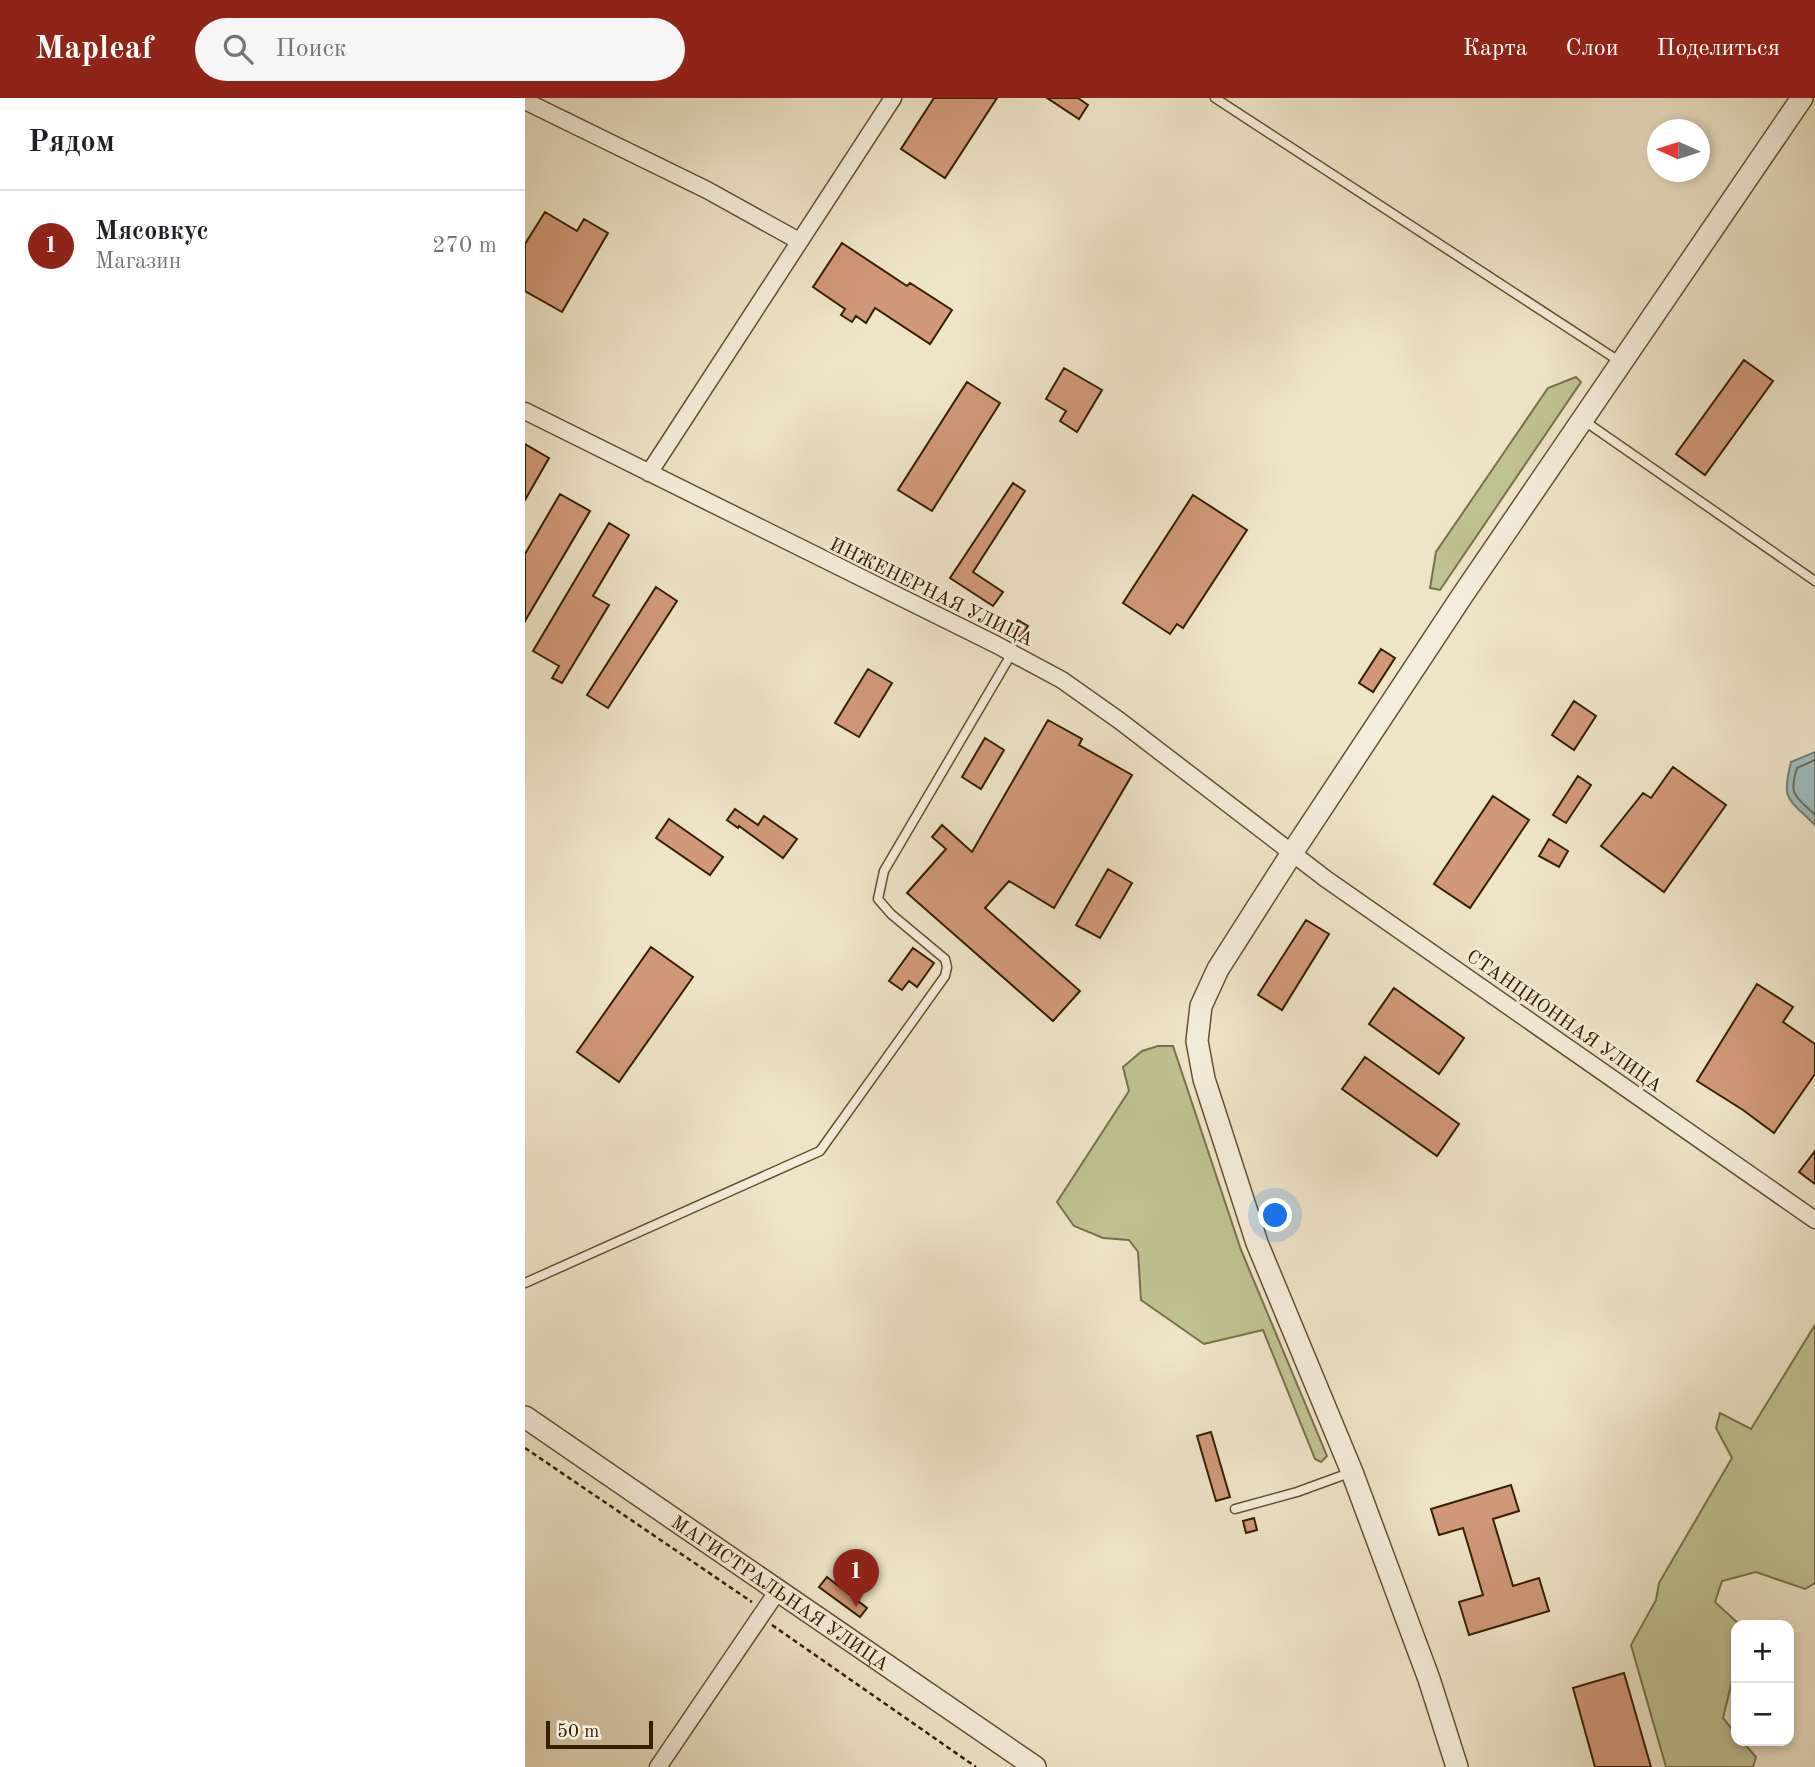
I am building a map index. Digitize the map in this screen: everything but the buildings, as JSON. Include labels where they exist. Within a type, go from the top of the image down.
[{"type":"street","points":[[649,473],[893,98]]},
{"type":"street","points":[[1457,1767],[1429,1679],[1352,1472],[1257,1243],[1204,1079],[1198,1041],[1201,1006],[1218,969],[1292,853],[1802,98]]},
{"type":"street","points":[[525,101],[707,190],[799,241]]},
{"type":"street","name":"ИНЖЕНЕРНАЯ УЛИЦА","points":[[525,411],[1062,680],[1292,853]]},
{"type":"street","name":"СТАНЦИОННАЯ УЛИЦА","points":[[1292,853],[1815,1220]]},
{"type":"street","name":"МАГИСТРАЛЬНАЯ УЛИЦА","points":[[525,1417],[1035,1767]]},
{"type":"street","points":[[658,1767],[779,1589]]},
{"type":"lane","points":[[1215,98],[1622,363]]},
{"type":"lane","points":[[1583,420],[1815,581]]},
{"type":"lane","points":[[525,1283],[820,1150],[945,976],[945,959],[891,914],[878,899],[884,871],[1012,653]]},
{"type":"lane","points":[[1235,1508],[1297,1492],[1352,1472]]},
{"type":"green space","points":[[1576,377],[1581,382],[1440,590],[1430,588],[1436,552],[1548,388]]},
{"type":"green space","points":[[1158,1046],[1173,1046],[1241,1250],[1327,1456],[1321,1462],[1315,1459],[1263,1330],[1204,1344],[1141,1300],[1138,1252],[1129,1240],[1103,1238],[1074,1226],[1057,1202],[1129,1091],[1123,1067],[1142,1051]]},
{"type":"green space","points":[[1815,1325],[1815,1583],[1805,1589],[1756,1572],[1722,1581],[1715,1602],[1735,1620],[1731,1620],[1731,1685],[1723,1718],[1731,1728],[1731,1746],[1746,1746],[1756,1757],[1753,1767],[1666,1767],[1631,1645],[1656,1600],[1659,1583],[1732,1458],[1716,1428],[1720,1413],[1751,1429]]},
{"type":"water","points":[[1815,752],[1815,825],[1789,798],[1787,785],[1791,762]]},
{"type":"place","name":"Мясовкус","points":[[856,1607]]}]
